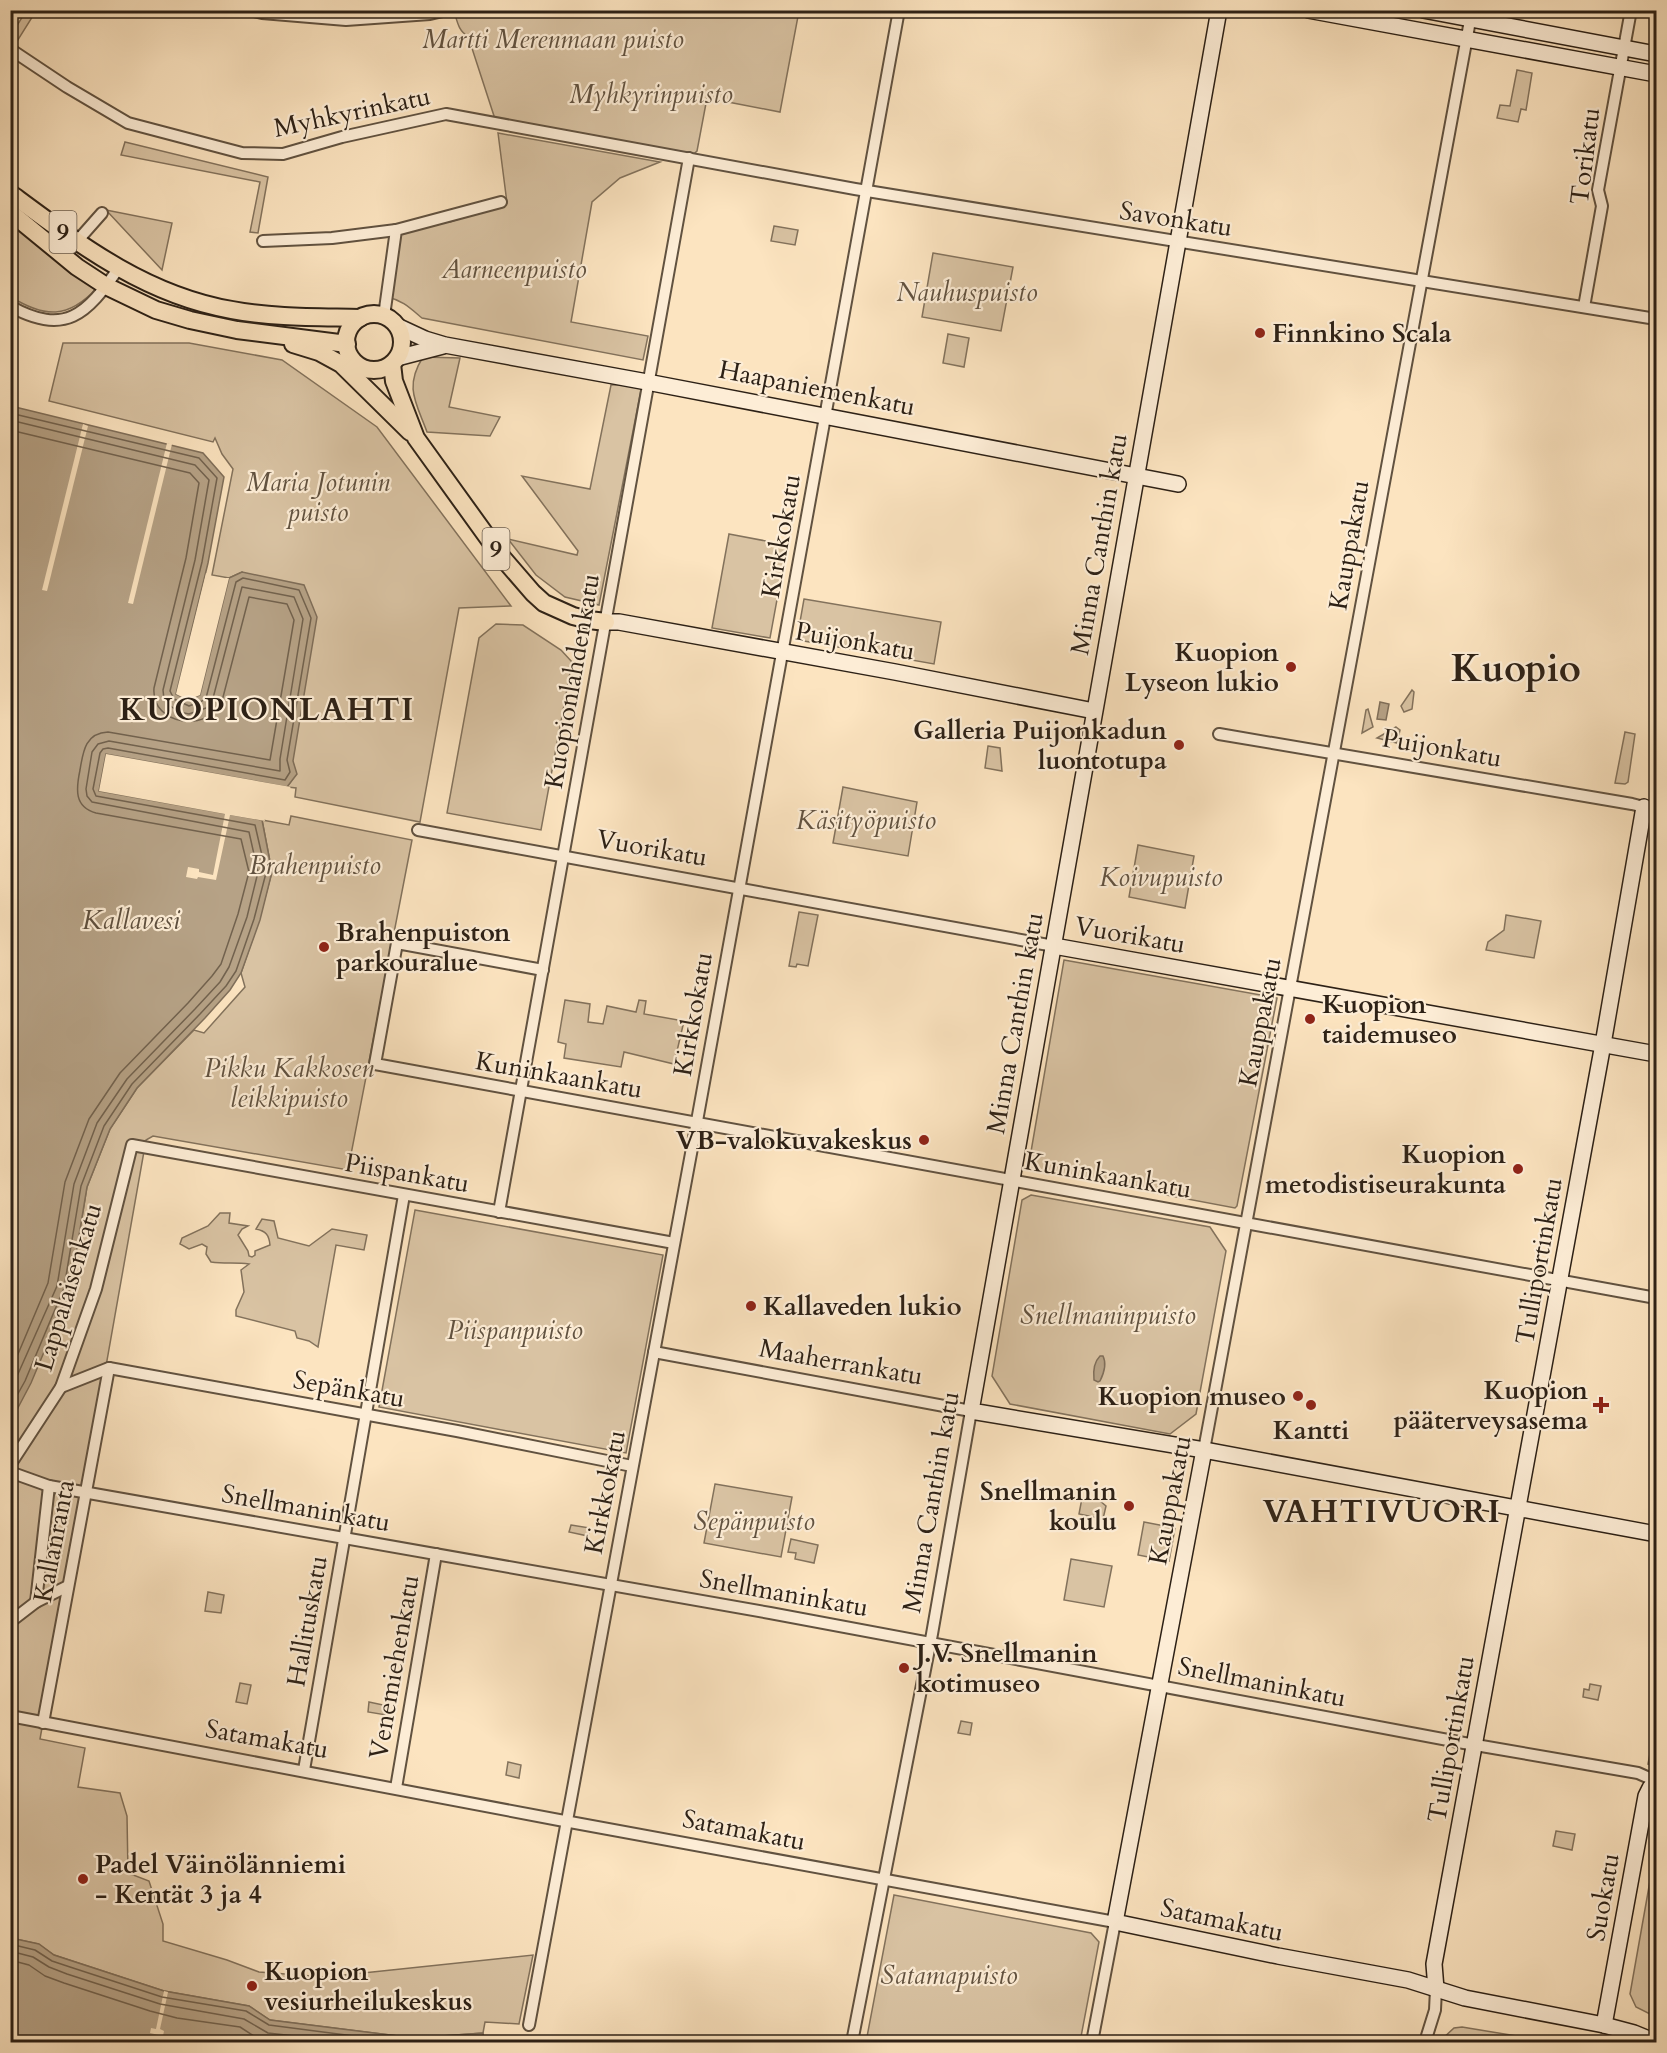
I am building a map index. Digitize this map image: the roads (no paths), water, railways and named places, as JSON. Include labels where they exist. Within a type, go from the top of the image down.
[{"type":"main road","name":"Minna Canthin katu","points":[[971,1411],[1219,10]]},
{"type":"main road","points":[[1308,10],[1656,74]]},
{"type":"main road","points":[[1424,10],[1471,15],[1656,54]]},
{"type":"main road","name":"9","points":[[10,193],[118,268],[162,291],[231,310],[269,315],[360,318],[374,314],[391,321],[400,332],[402,345],[395,361],[394,381],[416,438]]},
{"type":"main road","name":"9","points":[[10,212],[64,256],[106,286],[156,310],[190,320],[252,332],[347,344],[349,353],[356,363],[372,370],[393,414]]},
{"type":"main road","points":[[347,344],[351,327],[360,318]]},
{"type":"main road","name":"Haapaniemenkatu","points":[[391,321],[425,339],[446,345],[647,381],[1178,484]]},
{"type":"main road","name":"9","points":[[252,332],[319,352],[348,370],[416,438],[501,556],[543,603],[590,620],[606,622]]},
{"type":"main road","name":"Haapaniemenkatu","points":[[395,361],[446,345]]},
{"type":"main road","points":[[372,370],[381,369],[395,361]]},
{"type":"main road","name":"Puijonkatu","points":[[606,622],[679,632],[1094,711]]},
{"type":"main road","name":"Tulliportinkatu","points":[[1436,1989],[1434,1964],[1603,1044],[1650,809]]},
{"type":"main road","name":"Vuorikatu","points":[[1053,946],[1291,984],[1656,1054]]},
{"type":"main road","name":"Maaherrankatu","points":[[971,1411],[1204,1450],[1656,1534]]},
{"type":"main road","name":"Kauppakatu","points":[[1115,1922],[1204,1450]]},
{"type":"main road","name":"Suokatu","points":[[1604,2025],[1646,1796],[1656,1781]]},
{"type":"main road","name":"Satamakatu","points":[[1115,1922],[1408,1980],[1465,1998],[1604,2025],[1656,2042]]},
{"type":"street","points":[[250,10],[346,20],[430,14],[447,10]]},
{"type":"street","name":"Kirkkokatu","points":[[529,2025],[783,652],[899,10]]},
{"type":"street","name":"Torikatu","points":[[1584,307],[1602,206],[1598,190],[1631,10]]},
{"type":"street","name":"Kauppakatu","points":[[1204,1450],[1471,15]]},
{"type":"street","name":"Myhkyrinkatu","points":[[10,49],[67,87],[128,123],[242,153],[284,154],[342,137],[446,114],[689,158]]},
{"type":"street","name":"Savonkatu","points":[[689,158],[1178,242],[1656,319]]},
{"type":"street","name":"Kuopionlahdenkatu","points":[[500,1212],[647,381],[689,158]]},
{"type":"street","points":[[263,241],[332,238],[396,230],[501,202]]},
{"type":"street","points":[[64,256],[102,213]]},
{"type":"street","points":[[391,321],[396,230]]},
{"type":"street","points":[[10,306],[41,320],[58,321],[84,310],[106,286],[118,268]]},
{"type":"street","name":"Puijonkatu","points":[[1219,734],[1650,809]]},
{"type":"street","name":"Vuorikatu","points":[[418,830],[1053,946]]},
{"type":"street","name":"Kuninkaankatu","points":[[543,970],[397,943],[375,1064],[1656,1298]]},
{"type":"street","name":"Piispankatu","points":[[132,1145],[674,1243]]},
{"type":"street","name":"Lappalaisenkatu","points":[[10,1465],[61,1387],[96,1289],[132,1145]]},
{"type":"street","name":"Hallituskatu","points":[[304,1770],[404,1195]]},
{"type":"street","name":"Maaherrankatu","points":[[654,1352],[971,1411]]},
{"type":"street","points":[[61,1387],[109,1368]]},
{"type":"street","name":"Sepänkatu","points":[[109,1368],[366,1414],[632,1466]]},
{"type":"street","name":"Kallanranta","points":[[43,1723],[109,1368]]},
{"type":"street","name":"Minna Canthin katu","points":[[852,2043],[930,1643],[971,1411]]},
{"type":"street","name":"Snellmaninkatu","points":[[10,1472],[49,1486],[930,1643],[1638,1773],[1656,1781]]},
{"type":"street","points":[[36,1602],[49,1486]]},
{"type":"street","name":"Venemiehenkatu","points":[[396,1788],[436,1554]]},
{"type":"street","points":[[10,1622],[36,1602],[68,1586]]},
{"type":"street","name":"Satamakatu","points":[[10,1716],[1115,1922]]},
{"type":"street","name":"Kauppakatu","points":[[1092,2043],[1115,1922]]},
{"type":"street","name":"Tulliportinkatu","points":[[1425,2043],[1435,2010],[1436,1989]]},
{"type":"water","name":"Kallavesi","points":[[11,406],[203,453],[224,477],[208,563],[176,694],[188,700],[200,695],[229,578],[242,572],[304,585],[317,617],[293,761],[297,774],[287,787],[106,754],[99,791],[262,820],[272,872],[260,920],[241,973],[230,990],[205,1018],[137,1088],[110,1129],[87,1187],[70,1290],[31,1383],[11,1421]]},
{"type":"water","points":[[1380,702],[1389,704],[1386,720],[1377,719]]},
{"type":"water","points":[[1100,1356],[1103,1356],[1105,1365],[1098,1382],[1094,1380],[1094,1370]]},
{"type":"water","points":[[11,1938],[39,1944],[54,1955],[164,1991],[249,2006],[270,2020],[414,2038],[483,2033],[484,2042],[11,2042]]},
{"type":"place","name":"Finnkino Scala","points":[[1260,333]]},
{"type":"place","name":"Kuopion Lyseon lukio","points":[[1291,667]]},
{"type":"place","name":"Galleria Puijonkadun luontotupa","points":[[1179,745]]},
{"type":"place","name":"Brahenpuiston parkouralue","points":[[324,947]]},
{"type":"place","name":"Kuopion taidemuseo","points":[[1310,1019]]},
{"type":"place","name":"VB-valokuvakeskus","points":[[924,1140]]},
{"type":"place","name":"Kuopion metodistiseurakunta","points":[[1518,1169]]},
{"type":"place","name":"Kallaveden lukio","points":[[751,1306]]},
{"type":"place","name":"Kuopion museo","points":[[1298,1396]]},
{"type":"place","name":"Kantti","points":[[1311,1405]]},
{"type":"place","name":"Kuopion pääterveysasema","points":[[1601,1405]]},
{"type":"place","name":"Snellmanin koulu","points":[[1129,1506]]},
{"type":"place","name":"J.V. Snellmanin kotimuseo","points":[[904,1668]]},
{"type":"place","name":"Padel Väinölänniemi - Kentät 3 ja 4","points":[[83,1879]]},
{"type":"place","name":"Kuopion vesiurheilukeskus","points":[[252,1986]]},
{"type":"district","name":"Kuopio","points":[[1516,669]]},
{"type":"district","name":"KUOPIONLAHTI","points":[[267,710]]},
{"type":"district","name":"VAHTIVUORI","points":[[1382,1512]]},
{"type":"park label","name":"Martti Merenmaan puisto","points":[[553,39]]},
{"type":"park label","name":"Myhkyrinpuisto","points":[[651,94]]},
{"type":"park label","name":"Aarneenpuisto","points":[[514,269]]},
{"type":"park label","name":"Nauhuspuisto","points":[[967,292]]},
{"type":"park label","name":"Maria Jotunin puisto","points":[[318,497]]},
{"type":"park label","name":"Käsityöpuisto","points":[[866,820]]},
{"type":"park label","name":"Brahenpuisto","points":[[315,865]]},
{"type":"park label","name":"Koivupuisto","points":[[1161,877]]},
{"type":"park label","name":"Pikku Kakkosen leikkipuisto","points":[[289,1083]]},
{"type":"park label","name":"Snellmaninpuisto","points":[[1108,1315]]},
{"type":"park label","name":"Piispanpuisto","points":[[515,1330]]},
{"type":"park label","name":"Sepänpuisto","points":[[754,1521]]},
{"type":"park label","name":"Satamapuisto","points":[[949,1975]]}]
